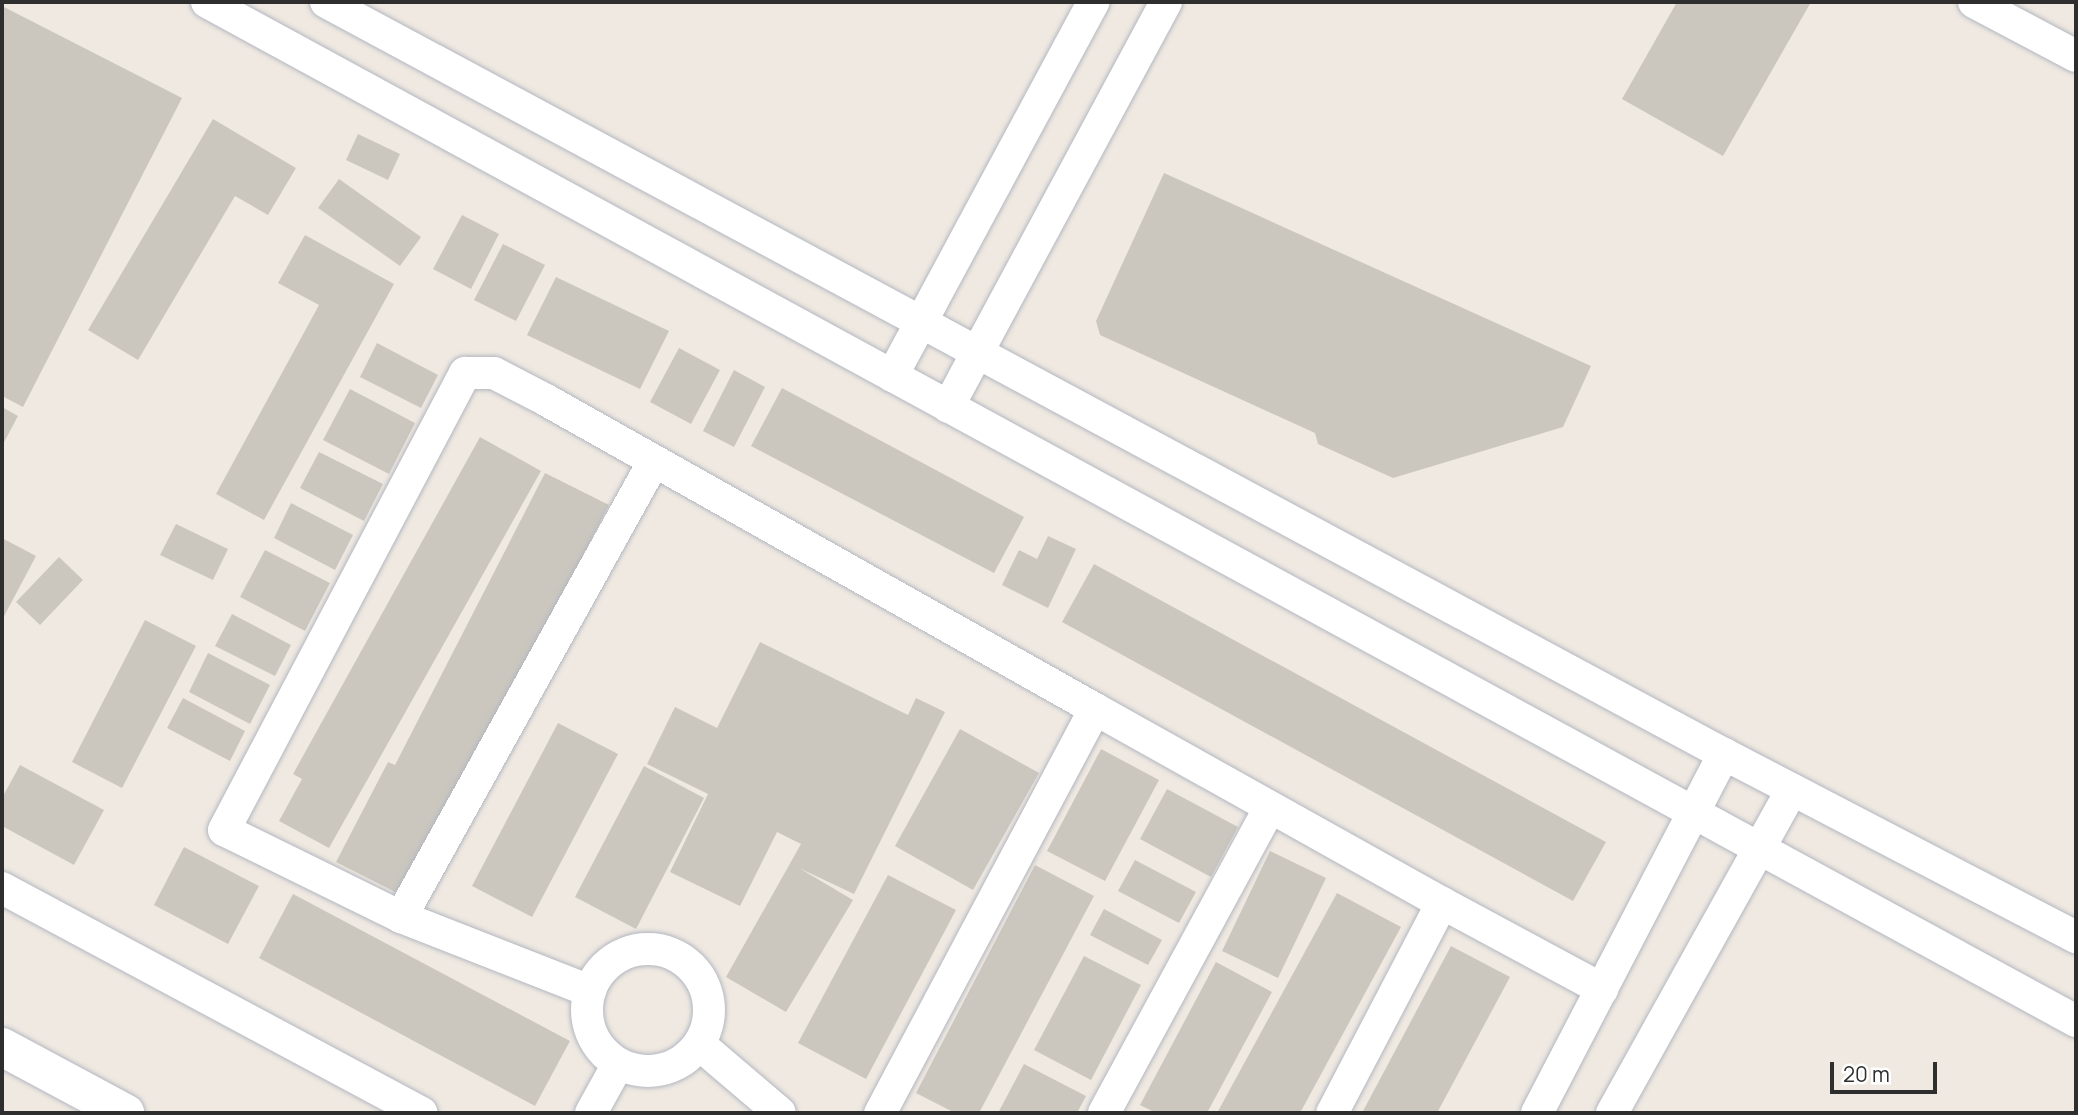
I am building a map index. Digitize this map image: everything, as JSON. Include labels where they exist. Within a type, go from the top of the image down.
[{"type":"street","points":[[207,2],[2076,1021]]},
{"type":"street","points":[[326,2],[924,319],[1724,754],[2076,937]]},
{"type":"street","points":[[892,376],[1093,2]]},
{"type":"street","points":[[948,407],[1166,2]]},
{"type":"street","points":[[1974,2],[2074,51]]},
{"type":"street","points":[[590,991],[401,917],[224,830],[465,373],[494,373],[1095,709],[1269,810],[1602,989]]},
{"type":"street","points":[[401,917],[654,461]]},
{"type":"street","points":[[880,1113],[1095,709]]},
{"type":"street","points":[[1537,1113],[1724,754]]},
{"type":"street","points":[[1612,1113],[1792,790]]},
{"type":"street","points":[[1104,1113],[1269,810]]},
{"type":"street","points":[[2,888],[421,1113]]},
{"type":"street","points":[[1332,1113],[1442,903]]},
{"type":"street","points":[[634,951],[675,955],[692,968],[709,1005],[699,1044],[671,1067],[653,1072],[618,1064],[590,1032],[590,991],[615,959],[634,951]]},
{"type":"street","points":[[699,1044],[780,1113]]},
{"type":"street","points":[[2,1046],[125,1113]]},
{"type":"street","points":[[591,1113],[618,1064]]},
{"type":"building","points":[[1677,2],[1811,2],[1723,156],[1622,99]]},
{"type":"building","points":[[2,6],[182,98],[23,407],[2,396]]},
{"type":"building","points":[[213,119],[296,168],[268,215],[235,196],[138,360],[88,330]]},
{"type":"building","points":[[358,134],[400,154],[388,180],[346,160]]},
{"type":"building","points":[[1164,173],[1591,366],[1563,427],[1393,478],[1318,444],[1315,433],[1100,335],[1096,321]]},
{"type":"building","points":[[339,179],[421,237],[400,266],[318,208]]},
{"type":"building","points":[[462,215],[499,234],[471,289],[433,269]]},
{"type":"building","points":[[305,235],[394,284],[264,520],[216,494],[319,305],[278,283]]},
{"type":"building","points":[[503,244],[545,265],[516,321],[474,300]]},
{"type":"building","points":[[556,277],[669,331],[640,389],[527,335]]},
{"type":"building","points":[[377,343],[438,375],[421,408],[360,377]]},
{"type":"building","points":[[679,348],[720,370],[691,424],[650,402]]},
{"type":"building","points":[[734,370],[765,387],[734,447],[703,431]]},
{"type":"building","points":[[782,388],[1024,517],[994,573],[751,446]]},
{"type":"building","points":[[350,389],[415,423],[389,474],[323,440]]},
{"type":"building","points":[[2,407],[18,416],[2,446]]},
{"type":"building","points":[[480,437],[541,471],[329,848],[279,821],[302,779],[293,774]]},
{"type":"building","points":[[319,452],[383,484],[364,521],[300,488]]},
{"type":"building","points":[[545,473],[609,505],[407,898],[336,862],[388,762],[395,765]]},
{"type":"building","points":[[291,503],[353,535],[335,570],[274,538]]},
{"type":"building","points":[[176,524],[228,549],[213,580],[160,555]]},
{"type":"building","points":[[1048,536],[1076,549],[1048,608],[1002,585],[1019,550],[1037,559]]},
{"type":"building","points":[[2,538],[36,556],[2,620]]},
{"type":"building","points":[[265,550],[330,583],[305,631],[240,597]]},
{"type":"building","points":[[59,557],[83,580],[40,625],[16,602]]},
{"type":"building","points":[[1094,564],[1606,842],[1573,901],[1062,622]]},
{"type":"building","points":[[232,614],[291,645],[275,676],[215,646]]},
{"type":"building","points":[[145,620],[196,646],[122,788],[72,762]]},
{"type":"building","points":[[760,642],[908,715],[916,698],[945,712],[854,894],[799,868],[853,900],[786,1012],[726,977],[801,844],[777,832],[740,906],[670,872],[708,794],[647,764],[675,707],[717,728]]},
{"type":"building","points":[[208,653],[270,685],[250,724],[189,692]]},
{"type":"building","points":[[183,698],[245,731],[230,761],[167,728]]},
{"type":"building","points":[[558,723],[618,754],[532,917],[472,886]]},
{"type":"building","points":[[960,729],[1039,773],[973,890],[895,846]]},
{"type":"building","points":[[1101,749],[1159,780],[1105,881],[1047,851]]},
{"type":"building","points":[[20,765],[104,810],[74,865],[2,826],[2,798]]},
{"type":"building","points":[[644,766],[704,798],[636,929],[575,897]]},
{"type":"building","points":[[1167,789],[1238,827],[1211,877],[1140,839]]},
{"type":"building","points":[[184,847],[259,886],[228,944],[154,905]]},
{"type":"building","points":[[1270,851],[1326,878],[1278,978],[1222,951]]},
{"type":"building","points":[[1135,860],[1196,892],[1179,923],[1118,891]]},
{"type":"building","points":[[1035,865],[1094,896],[979,1113],[955,1113],[916,1093]]},
{"type":"building","points":[[888,875],[956,910],[866,1079],[798,1043]]},
{"type":"building","points":[[1337,893],[1401,927],[1300,1113],[1217,1113]]},
{"type":"building","points":[[293,894],[570,1041],[535,1106],[259,958]]},
{"type":"building","points":[[1104,909],[1162,940],[1148,965],[1090,935]]},
{"type":"building","points":[[1451,946],[1510,977],[1437,1113],[1362,1113]]},
{"type":"building","points":[[1084,956],[1141,985],[1091,1080],[1034,1050]]},
{"type":"building","points":[[1216,962],[1272,992],[1207,1113],[1156,1113],[1140,1105]]},
{"type":"building","points":[[1024,1064],[1086,1096],[1077,1113],[998,1113]]}]
